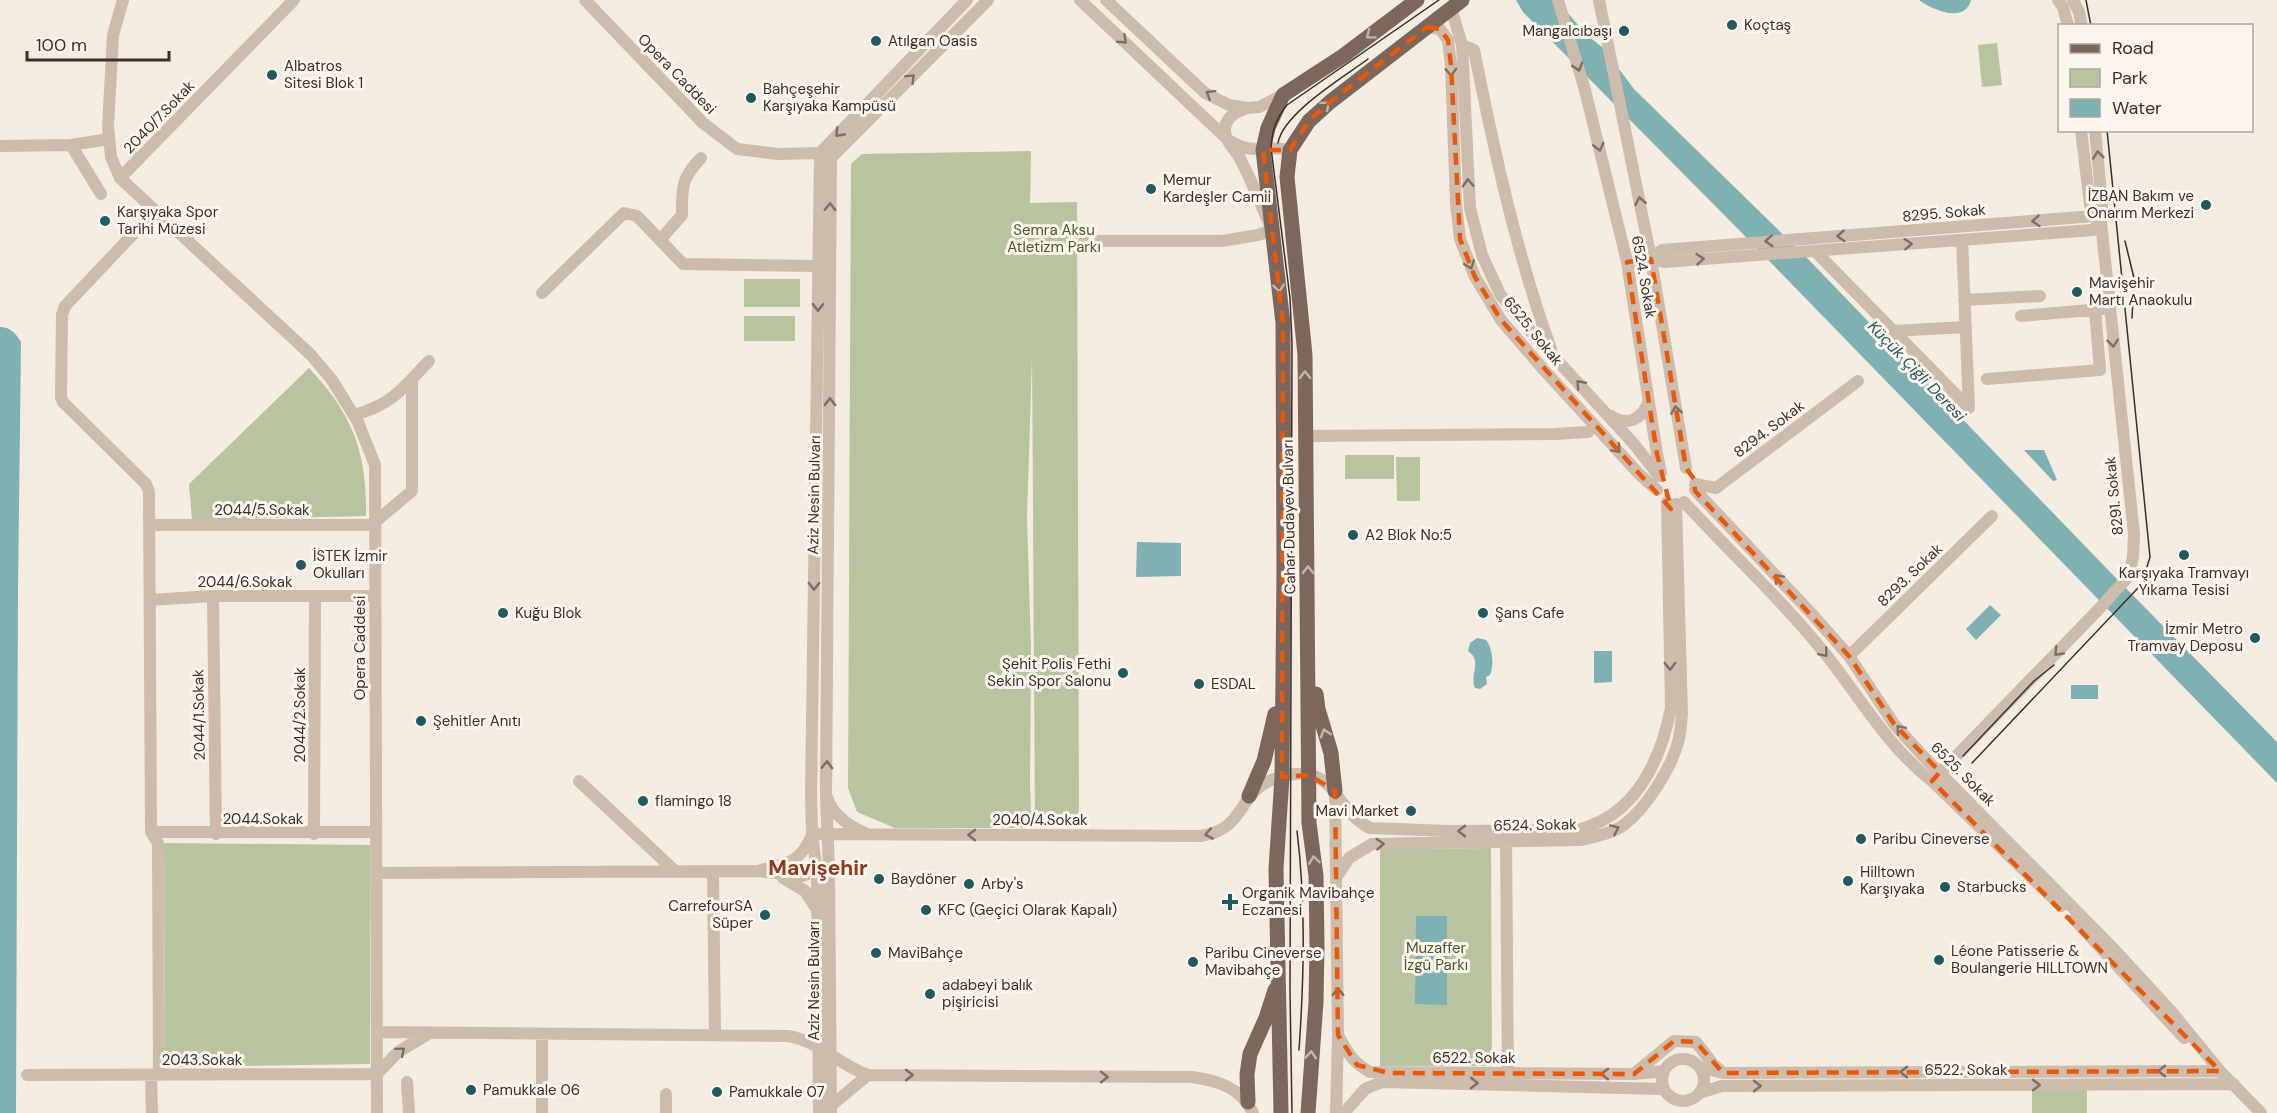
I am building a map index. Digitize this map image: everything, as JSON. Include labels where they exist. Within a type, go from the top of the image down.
[{"type":"main road","points":[[1283,95],[1343,56],[1417,0]]},
{"type":"main road","name":"Cahar Dudayev Bulvarı","points":[[1308,1113],[1316,1002],[1316,876],[1309,823],[1305,355],[1287,177],[1290,150],[1309,121],[1457,4]]},
{"type":"main road","name":"Cahar Dudayev Bulvarı","points":[[1281,1113],[1276,869],[1282,777],[1284,437],[1282,323],[1263,150],[1268,128],[1283,95]]},
{"type":"main road","points":[[1308,628],[1318,710],[1331,753],[1335,791]]},
{"type":"main road","points":[[1249,796],[1264,761],[1273,727],[1283,660]]},
{"type":"main road","points":[[1250,1107],[1247,1074],[1250,1054],[1266,1018],[1274,991],[1279,984]]},
{"type":"street","name":"Opera Caddesi","points":[[123,0],[113,35],[108,126],[111,157],[120,178],[311,355],[332,380],[354,415],[375,465],[377,1113]]},
{"type":"street","name":"2040/7.Sokak","points":[[120,178],[294,0]]},
{"type":"street","name":"Opera Caddesi","points":[[585,0],[703,123],[738,149],[823,159]]},
{"type":"street","points":[[823,159],[967,0]]},
{"type":"street","points":[[823,159],[841,149],[988,0]]},
{"type":"street","points":[[1080,0],[1227,140],[1239,157],[1272,230],[1258,235],[1222,241],[1084,241]]},
{"type":"street","points":[[1106,0],[1205,93],[1229,105],[1248,108]]},
{"type":"street","name":"6524. Sokak","points":[[1599,0],[1651,259],[1686,468]]},
{"type":"street","points":[[2058,0],[2063,7],[2067,24]]},
{"type":"street","points":[[2073,0],[2082,24]]},
{"type":"street","name":"6524. Sokak","points":[[1559,1],[1586,90],[1627,262],[1660,474]]},
{"type":"street","name":"6525. Sokak","points":[[1457,4],[1462,45],[1470,208],[1482,255],[1500,294],[1660,474]]},
{"type":"street","name":"6525. Sokak","points":[[1427,27],[1440,29],[1448,40],[1456,204],[1460,239],[1475,277],[1502,320],[1543,369],[1639,474],[1657,490]]},
{"type":"street","points":[[1462,45],[1474,50],[1516,234],[1534,301],[1554,356]]},
{"type":"street","points":[[1283,95],[1259,106],[1235,111],[1225,129],[1227,140],[1241,148],[1290,150]]},
{"type":"street","name":"8291. Sokak","points":[[1936,776],[2129,576],[2134,534],[2110,308],[2097,219],[2090,205],[2081,132]]},
{"type":"street","name":"8291. Sokak","points":[[2095,132],[2103,204],[2097,219]]},
{"type":"street","points":[[0,146],[71,145],[109,139]]},
{"type":"street","points":[[71,145],[101,194]]},
{"type":"street","points":[[660,240],[682,215],[682,192],[687,172],[701,158]]},
{"type":"street","name":"Aziz Nesin Bulvarı","points":[[823,159],[818,266],[812,834],[823,870],[832,1109]]},
{"type":"street","name":"Aziz Nesin Bulvarı","points":[[819,1113],[817,911],[827,834],[823,159]]},
{"type":"street","points":[[152,1113],[155,1075],[158,843],[151,832],[149,492],[146,484],[63,402],[61,397],[62,315],[65,306],[155,211]]},
{"type":"street","points":[[542,293],[624,213],[637,216],[683,264],[818,266]]},
{"type":"street","name":"8295. Sokak","points":[[2097,219],[2093,230],[1664,262],[1651,259],[1662,250],[2097,219]]},
{"type":"street","points":[[1812,251],[1969,408],[1962,240]]},
{"type":"street","points":[[1627,262],[1651,259]]},
{"type":"street","points":[[1964,300],[2040,296]]},
{"type":"street","points":[[2021,316],[2110,308]]},
{"type":"street","points":[[1987,379],[2100,370],[2095,309]]},
{"type":"street","points":[[1893,331],[1966,327]]},
{"type":"street","points":[[354,415],[374,410],[387,403],[429,361]]},
{"type":"street","points":[[375,524],[412,491],[412,380]]},
{"type":"street","name":"8294. Sokak","points":[[1695,487],[1716,488],[1858,381]]},
{"type":"street","points":[[1603,410],[1622,423],[1629,423],[1640,415],[1649,401]]},
{"type":"street","points":[[1306,436],[1588,432]]},
{"type":"street","points":[[1673,466],[1686,468],[1692,475],[1695,487],[1676,503],[1660,496],[1657,490],[1660,474],[1673,466]]},
{"type":"street","name":"6525. Sokak","points":[[1695,487],[1849,656],[1894,724],[1936,776],[2112,947],[2171,1011],[2220,1071],[2261,1113]]},
{"type":"street","name":"6524. Sokak","points":[[1309,775],[1325,781],[1362,824],[1370,828],[1577,830],[1594,826],[1618,812],[1640,787],[1665,737],[1671,708],[1676,503]]},
{"type":"street","name":"6524. Sokak","points":[[1336,878],[1349,858],[1372,844],[1581,840],[1625,825],[1658,786],[1678,743],[1682,714],[1676,503]]},
{"type":"street","name":"6525. Sokak","points":[[1676,503],[1827,656],[1884,734],[1915,767],[1936,776]]},
{"type":"street","name":"8293. Sokak","points":[[1849,656],[1992,516]]},
{"type":"street","name":"2044/5.Sokak","points":[[150,525],[375,524]]},
{"type":"street","name":"2044/6.Sokak","points":[[150,600],[213,596],[375,596]]},
{"type":"street","name":"2044/1.Sokak","points":[[213,596],[216,834]]},
{"type":"street","name":"2044/2.Sokak","points":[[314,834],[315,597]]},
{"type":"street","points":[[1249,796],[1262,783],[1298,774],[1309,775]]},
{"type":"street","points":[[579,781],[675,871]]},
{"type":"street","points":[[1335,791],[1338,1035],[1336,1113]]},
{"type":"street","points":[[826,794],[829,805],[839,817],[866,834]]},
{"type":"street","name":"2040/4.Sokak","points":[[812,834],[1200,836],[1213,834],[1231,824],[1249,796]]},
{"type":"street","name":"2044.Sokak","points":[[151,832],[314,834],[376,832]]},
{"type":"street","points":[[757,871],[793,861],[805,851],[812,834]]},
{"type":"street","points":[[1506,840],[1508,1073]]},
{"type":"street","points":[[376,873],[757,871],[801,876],[823,870]]},
{"type":"street","points":[[713,871],[716,1035]]},
{"type":"street","points":[[777,874],[805,891],[817,911]]},
{"type":"street","points":[[377,1032],[789,1036],[800,1038],[817,1046],[855,1071],[868,1075],[1192,1077],[1228,1086],[1250,1107]]},
{"type":"street","points":[[377,1074],[398,1052],[429,1033]]},
{"type":"street","points":[[542,1034],[542,1113]]},
{"type":"street","name":"6522. Sokak","points":[[1338,1035],[1348,1055],[1357,1065],[1371,1072],[1634,1074],[1664,1071]]},
{"type":"street","points":[[1634,1074],[1674,1041],[1696,1042],[1723,1073]]},
{"type":"street","points":[[1691,1113],[1697,1095],[1703,1077],[1699,1067],[1689,1060],[1677,1060],[1667,1066],[1662,1077],[1663,1089],[1674,1099],[1688,1101],[1697,1095]]},
{"type":"street","name":"6522. Sokak","points":[[1699,1067],[1723,1073],[2220,1071]]},
{"type":"street","name":"2043.Sokak","points":[[27,1075],[377,1074]]},
{"type":"street","points":[[832,1109],[868,1075]]},
{"type":"street","points":[[407,1082],[409,1113]]},
{"type":"street","name":"6522. Sokak","points":[[1344,1113],[1365,1089],[1382,1082],[1663,1089]]},
{"type":"street","name":"6522. Sokak","points":[[1697,1095],[1722,1086],[2234,1084]]},
{"type":"street","points":[[666,1094],[666,1113]]},
{"type":"street","points":[[1674,1099],[1677,1113]]},
{"type":"highlighted area","points":[[1427,27],[1440,29],[1448,40],[1451,65],[1460,239],[1475,277],[1501,320],[1671,509],[1657,454],[1627,262],[1651,259],[1686,468],[1694,479],[1695,491],[1849,656],[1894,724],[1940,772],[1932,781],[2220,1071],[1723,1073],[1696,1042],[1674,1041],[1634,1074],[1389,1073],[1357,1065],[1338,1035],[1335,791],[1309,775],[1282,777],[1283,323],[1263,150],[1290,150],[1309,121],[1330,102]]},
{"type":"green space","points":[[1997,43],[2002,85],[1982,87],[1978,45]]},
{"type":"green space","name":"Semra Aksu Atletizm Parkı","points":[[1031,151],[1030,203],[1077,202],[1079,825],[1035,826],[1032,358],[1027,517],[1031,649],[1031,811],[1023,828],[895,828],[857,812],[848,788],[851,164],[862,154]]},
{"type":"green space","points":[[744,279],[800,279],[800,307],[744,307]]},
{"type":"green space","points":[[744,316],[795,316],[795,341],[744,341]]},
{"type":"green space","points":[[309,368],[337,402],[354,436],[364,472],[366,516],[192,520],[189,484]]},
{"type":"green space","points":[[1345,455],[1394,455],[1394,479],[1345,479]]},
{"type":"green space","points":[[1396,457],[1420,457],[1420,501],[1397,501]]},
{"type":"green space","points":[[164,843],[370,845],[370,1064],[165,1067]]},
{"type":"green space","name":"Muzaffer İzgü Parkı","points":[[1491,848],[1492,1066],[1380,1066],[1380,849]]},
{"type":"green space","points":[[2032,1088],[2087,1088],[2087,1113],[2032,1113]]},
{"type":"water","points":[[1516,0],[1556,0],[1587,35],[1603,48],[1634,89],[1806,257],[2277,742],[2277,783],[1742,233],[1523,12]]},
{"type":"water","points":[[1919,0],[1971,0],[1962,12],[1948,13],[1932,8]]},
{"type":"water","points":[[0,327],[10,330],[21,342],[16,1113],[0,1113]]},
{"type":"water","points":[[2024,450],[2044,450],[2057,480],[2053,481]]},
{"type":"water","points":[[1137,542],[1181,543],[1181,576],[1136,577]]},
{"type":"water","points":[[1990,605],[2001,615],[1976,640],[1966,629]]},
{"type":"water","points":[[1477,638],[1486,640],[1492,657],[1490,675],[1486,677],[1487,684],[1480,689],[1475,688],[1473,678],[1475,659],[1468,651],[1470,643]]},
{"type":"water","points":[[1594,651],[1612,651],[1612,682],[1594,683]]},
{"type":"water","points":[[2071,685],[2098,685],[2098,699],[2071,699]]},
{"type":"water","points":[[1416,916],[1447,916],[1447,1005],[1415,1004]]},
{"type":"tram line","points":[[1292,1113],[1290,992],[1292,343],[1290,298],[1271,148],[1275,125],[1287,105],[1439,0]]},
{"type":"tram line","points":[[2086,0],[2091,24]]},
{"type":"tram line","points":[[1278,143],[1282,132],[1302,108],[1368,59]]},
{"type":"tram line","points":[[1972,763],[2137,589],[2142,583],[2150,557],[2107,132]]},
{"type":"tram line","points":[[2125,241],[2134,278],[2132,318]]},
{"type":"tram line","points":[[1963,756],[2034,681],[2054,665]]},
{"type":"tram line","points":[[1297,831],[1302,886],[1303,940],[1299,1050]]},
{"type":"place","name":"Koçtaş","points":[[1732,25]]},
{"type":"place","name":"Mangalcıbaşı","points":[[1624,31]]},
{"type":"place","name":"Atılgan Oasis","points":[[876,41]]},
{"type":"place","name":"Albatros Sitesi Blok 1","points":[[272,75]]},
{"type":"place","name":"Bahçeşehir Karşıyaka Kampüsü","points":[[751,98]]},
{"type":"place","name":"Memur Kardeşler Camii","points":[[1151,189]]},
{"type":"place","name":"İZBAN Bakım ve Onarım Merkezi","points":[[2206,205]]},
{"type":"place","name":"Karşıyaka Spor Tarihi Müzesi","points":[[105,221]]},
{"type":"place","name":"Mavişehir Martı Anaokulu","points":[[2077,292]]},
{"type":"place","name":"A2 Blok No:5","points":[[1353,535]]},
{"type":"place","name":"Karşıyaka Tramvayı Yıkama Tesisi","points":[[2184,555]]},
{"type":"place","name":"İSTEK İzmir Okulları","points":[[301,565]]},
{"type":"place","name":"Kuğu Blok","points":[[503,613]]},
{"type":"place","name":"Şans Cafe","points":[[1483,613]]},
{"type":"place","name":"İzmir Metro Tramvay Deposu","points":[[2255,638]]},
{"type":"place","name":"Şehit Polis Fethi Sekin Spor Salonu","points":[[1123,673]]},
{"type":"place","name":"ESDAL","points":[[1199,684]]},
{"type":"place","name":"Şehitler Anıtı","points":[[421,721]]},
{"type":"place","name":"flamingo 18","points":[[643,801]]},
{"type":"place","name":"Mavi Market","points":[[1411,811]]},
{"type":"place","name":"Paribu Cineverse","points":[[1861,839]]},
{"type":"place","name":"Baydöner","points":[[879,879]]},
{"type":"place","name":"Hilltown Karşıyaka","points":[[1848,881]]},
{"type":"place","name":"Arby's","points":[[969,884]]},
{"type":"place","name":"Starbucks","points":[[1945,887]]},
{"type":"place","name":"Organik Mavibahçe Eczanesi","points":[[1230,902]]},
{"type":"place","name":"KFC (Geçici Olarak Kapalı)","points":[[926,910]]},
{"type":"place","name":"CarrefourSA Süper","points":[[765,915]]},
{"type":"place","name":"MaviBahçe","points":[[876,953]]},
{"type":"place","name":"Léone Patisserie & Boulangerie HILLTOWN","points":[[1939,960]]},
{"type":"place","name":"Paribu Cineverse Mavibahçe","points":[[1193,962]]},
{"type":"place","name":"adabeyi balık pişiricisi","points":[[930,994]]},
{"type":"place","name":"Pamukkale 06","points":[[471,1090]]},
{"type":"place","name":"Pamukkale 07","points":[[717,1092]]},
{"type":"district","name":"Mavişehir","points":[[818,868]]},
{"type":"water label","name":"Küçük Çiğli Deresi","points":[[1917,371]]}]
